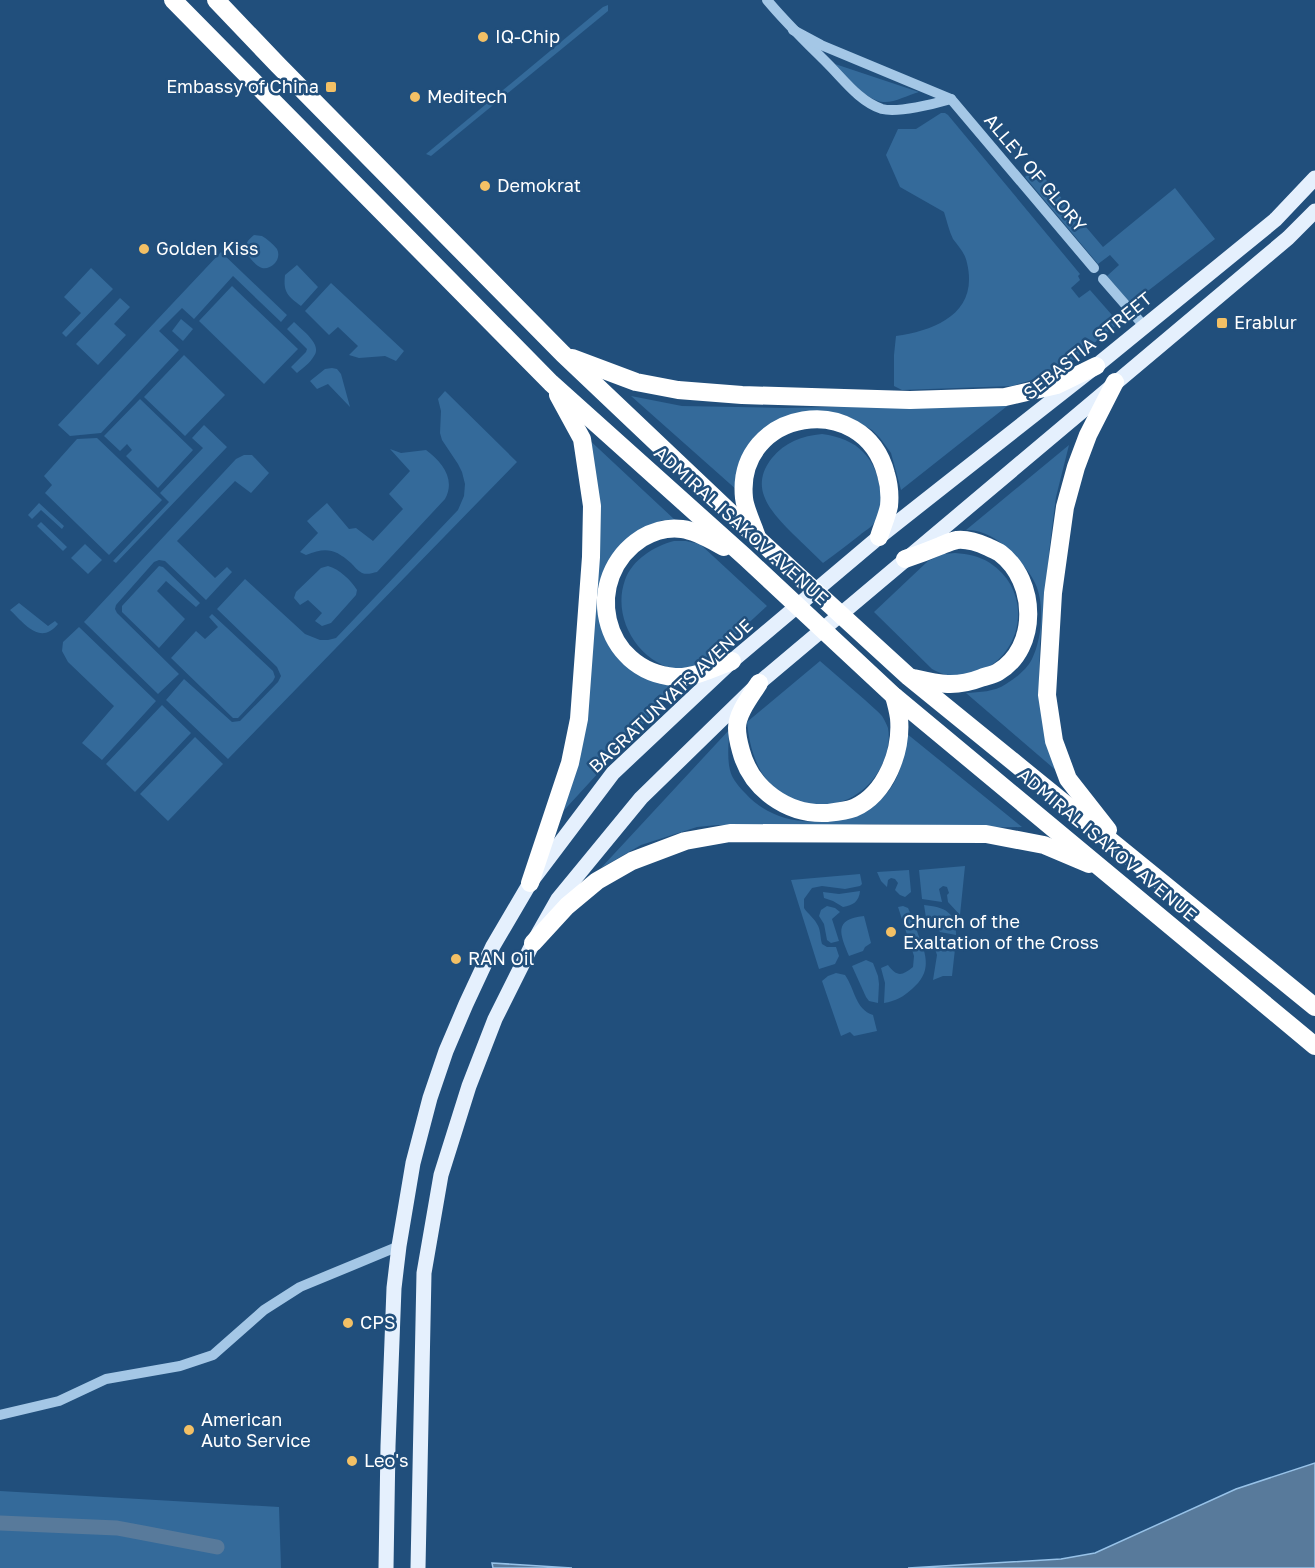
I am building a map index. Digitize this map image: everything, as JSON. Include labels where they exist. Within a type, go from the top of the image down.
[{"type":"highway","name":"ADMIRAL ISAKOV AVENUE","points":[[173,0],[551,383],[745,556],[894,696],[1315,1046]]},
{"type":"highway","name":"ADMIRAL ISAKOV AVENUE","points":[[216,0],[563,354],[757,538],[909,677],[1315,1007]]},
{"type":"highway","points":[[563,354],[636,382],[678,390],[742,395],[910,400],[1005,397],[1057,385],[1096,366]]},
{"type":"highway","points":[[1115,382],[1088,435],[1065,507],[1053,593],[1047,695],[1054,741],[1068,779],[1129,857]]},
{"type":"highway","points":[[530,883],[570,763],[579,719],[591,557],[592,506],[582,439],[551,383]]},
{"type":"highway","points":[[757,538],[744,500],[747,464],[764,438],[776,430],[804,420],[818,419],[846,425],[859,432],[869,441],[883,461],[888,483],[889,506],[879,537]]},
{"type":"highway","points":[[732,661],[690,676],[675,677],[646,669],[622,649],[613,637],[606,617],[606,591],[613,570],[624,553],[655,531],[682,529],[696,533],[745,556]]},
{"type":"highway","points":[[905,559],[958,540],[980,543],[1000,553],[1013,567],[1026,594],[1029,612],[1028,627],[1017,656],[998,672],[971,682],[953,685],[909,677]]},
{"type":"highway","points":[[759,683],[739,717],[737,728],[744,762],[754,779],[766,792],[795,809],[808,812],[836,812],[854,808],[880,787],[890,772],[896,754],[899,719],[894,696]]},
{"type":"highway","points":[[533,943],[567,906],[597,881],[632,861],[685,841],[730,833],[986,834],[1044,845],[1107,872]]},
{"type":"main road","name":"SEBASTIA STREET","points":[[879,537],[1096,366],[1275,220],[1315,178]]},
{"type":"main road","points":[[418,1568],[424,1273],[441,1175],[469,1086],[495,1019],[558,899],[641,798],[759,683],[1279,246],[1315,211]]},
{"type":"main road","name":"BAGRATUNYATS AVENUE","points":[[386,1568],[394,1288],[413,1162],[430,1098],[446,1051],[493,946],[530,883],[613,773],[732,661],[879,537]]},
{"type":"street","name":"ALLEY OF GLORY","points":[[767,0],[793,30],[862,98],[883,109],[900,109],[951,99]]},
{"type":"street","name":"ALLEY OF GLORY","points":[[793,30],[821,45],[951,99],[1094,268]]},
{"type":"street","points":[[1103,279],[1144,326]]},
{"type":"street","points":[[0,1414],[58,1401],[106,1379],[180,1366],[213,1355],[264,1310],[300,1287],[399,1246]]},
{"type":"shaded area","points":[[608,5],[608,11],[431,156],[426,154],[603,7]]},
{"type":"shaded area","points":[[835,64],[919,92],[892,101],[876,100],[857,87]]},
{"type":"shaded area","points":[[941,113],[948,115],[1080,274],[1078,276],[1080,280],[1071,288],[1079,298],[1090,290],[1119,323],[1068,364],[1045,376],[1012,386],[902,390],[894,386],[896,336],[926,329],[939,323],[951,316],[967,295],[969,280],[966,259],[953,239],[944,212],[900,187],[886,155],[898,129],[916,129]]},
{"type":"shaded area","points":[[1036,168],[1103,247],[1175,188],[1215,239],[1131,304],[1107,276],[1119,265],[1110,255],[1098,264],[1025,177]]},
{"type":"shaded area","points":[[254,235],[262,236],[277,249],[277,260],[269,267],[259,267],[244,250],[247,242]]},
{"type":"shaded area","points":[[221,252],[287,315],[281,322],[233,276],[194,319],[182,308],[159,331],[179,350],[101,433],[70,436],[58,425]]},
{"type":"shaded area","points":[[297,265],[318,287],[301,306],[290,297],[285,286],[285,275]]},
{"type":"shaded area","points":[[91,268],[113,289],[66,337],[62,333],[81,313],[64,297]]},
{"type":"shaded area","points":[[331,283],[404,351],[396,361],[385,356],[359,358],[349,355],[358,346],[338,327],[329,335],[305,311]]},
{"type":"shaded area","points":[[232,286],[298,349],[264,384],[199,321]]},
{"type":"shaded area","points":[[120,298],[130,307],[114,324],[126,335],[98,365],[76,344]]},
{"type":"shaded area","points":[[181,319],[193,329],[183,341],[172,331]]},
{"type":"shaded area","points":[[294,322],[316,347],[312,359],[297,373],[291,367],[307,349],[287,329]]},
{"type":"shaded area","points":[[184,355],[225,395],[185,436],[144,397]]},
{"type":"shaded area","points":[[325,369],[337,369],[341,374],[350,407],[328,384],[317,389],[310,381]]},
{"type":"shaded area","points":[[445,391],[517,462],[228,759],[166,700],[184,679],[232,722],[240,721],[278,682],[281,676],[277,667],[217,609],[245,579],[305,634],[320,640],[336,638],[458,510],[464,496],[465,484],[462,472],[440,433],[441,411],[438,399]]},
{"type":"shaded area","points":[[631,396],[682,406],[784,408],[1011,403],[901,490],[891,453],[872,430],[845,415],[826,412],[792,414],[777,421],[738,491]]},
{"type":"shaded area","points":[[140,399],[193,450],[158,488],[126,456],[132,450],[127,444],[120,451],[104,436]]},
{"type":"shaded area","points":[[204,425],[227,447],[116,563],[113,561],[169,502],[160,493],[203,448],[192,438]]},
{"type":"shaded area","points":[[822,434],[846,440],[863,452],[875,469],[881,497],[879,513],[873,525],[823,563],[777,517],[765,499],[762,489],[765,469],[782,448],[801,438]]},
{"type":"shaded area","points":[[584,435],[675,520],[663,520],[650,525],[616,550],[601,581],[609,644],[617,657],[638,674],[653,680],[679,685],[556,819],[583,738]]},
{"type":"shaded area","points":[[97,438],[162,500],[109,555],[45,493],[52,485],[44,476],[77,439]]},
{"type":"shaded area","points":[[1069,445],[1056,497],[1050,544],[1040,644],[1039,680],[1066,779],[966,693],[997,689],[1024,670],[1032,659],[1038,642],[1041,611],[1038,591],[1033,578],[1024,566],[1010,551],[990,536],[978,531],[966,530]]},
{"type":"shaded area","points":[[390,449],[401,453],[426,450],[432,455],[442,466],[448,478],[448,492],[445,499],[377,572],[362,573],[335,552],[325,550],[306,555],[300,552],[318,533],[307,521],[327,503],[349,529],[356,528],[373,541],[403,509],[389,494],[410,471]]},
{"type":"shaded area","points":[[244,455],[252,455],[269,473],[251,493],[235,481],[177,541],[215,578],[227,567],[232,572],[206,600],[165,561],[159,560],[154,562],[116,605],[117,613],[179,674],[158,694],[84,622],[236,459]]},
{"type":"shaded area","points":[[39,503],[64,526],[62,529],[41,510],[32,519],[28,515]]},
{"type":"shaded area","points":[[41,522],[67,547],[63,551],[37,526]]},
{"type":"shaded area","points":[[674,541],[700,544],[767,606],[708,662],[683,670],[666,666],[641,650],[632,638],[622,610],[625,580],[633,566],[652,550]]},
{"type":"shaded area","points":[[85,544],[102,560],[88,574],[71,558]]},
{"type":"shaded area","points":[[943,554],[973,556],[990,563],[1004,575],[1013,590],[1018,606],[1018,622],[1005,653],[992,665],[976,673],[959,676],[943,674],[932,669],[874,612],[928,561]]},
{"type":"shaded area","points":[[159,566],[163,567],[200,603],[196,607],[166,581],[157,591],[185,619],[159,648],[122,612],[122,606]]},
{"type":"shaded area","points":[[328,566],[344,575],[357,590],[356,595],[331,623],[322,626],[315,621],[322,613],[308,600],[300,605],[294,598],[296,592],[321,568]]},
{"type":"shaded area","points":[[19,603],[48,626],[55,621],[58,624],[45,633],[32,630],[10,610]]},
{"type":"shaded area","points":[[212,614],[273,671],[275,677],[238,718],[233,718],[171,658],[196,631],[205,639],[218,627],[209,617]]},
{"type":"shaded area","points":[[79,627],[156,701],[102,760],[82,743],[114,706],[68,662],[62,651],[63,642]]},
{"type":"shaded area","points":[[820,661],[880,714],[888,727],[889,736],[884,760],[876,776],[865,788],[837,803],[821,805],[790,798],[768,782],[755,758],[747,722]]},
{"type":"shaded area","points":[[162,705],[191,733],[135,792],[106,764]]},
{"type":"shaded area","points":[[729,730],[728,759],[733,778],[742,790],[761,807],[789,819],[820,821],[873,806],[890,789],[899,772],[906,733],[1022,827],[974,828],[868,824],[717,825],[697,827],[641,845],[601,868]]},
{"type":"shaded area","points":[[195,737],[223,764],[168,821],[140,794]]},
{"type":"shaded area","points":[[965,866],[960,915],[948,902],[947,887],[943,886],[939,889],[942,902],[922,899],[919,870]]},
{"type":"shaded area","points":[[909,870],[911,892],[905,897],[895,890],[898,883],[895,879],[888,880],[887,887],[877,872]]},
{"type":"shaded area","points":[[860,874],[862,884],[860,886],[845,889],[822,886],[812,888],[804,899],[804,908],[818,926],[822,944],[827,947],[836,947],[839,956],[835,964],[819,969],[791,880]]},
{"type":"shaded area","points":[[860,891],[855,902],[843,907],[824,898],[823,892],[839,894]]},
{"type":"shaded area","points":[[924,905],[938,907],[948,912],[954,921],[956,935],[940,932],[937,927],[927,924]]},
{"type":"shaded area","points":[[827,906],[840,912],[832,919],[839,941],[831,943],[827,940],[824,924],[819,916],[821,910]]},
{"type":"shaded area","points":[[898,907],[908,908],[921,942],[926,963],[925,970],[918,983],[909,992],[896,1000],[884,1003],[885,983],[881,968],[888,965],[894,972],[900,974],[913,967],[914,956]]},
{"type":"shaded area","points":[[864,916],[871,943],[863,951],[849,956],[843,941],[843,924],[847,920]]},
{"type":"shaded area","points":[[937,938],[956,940],[952,976],[943,976],[933,980],[937,955],[933,943]]},
{"type":"shaded area","points":[[866,960],[873,963],[878,976],[878,1003],[869,1001],[866,997],[852,966]]},
{"type":"shaded area","points":[[836,973],[845,975],[862,1008],[873,1015],[877,1031],[854,1036],[850,1032],[841,1036],[822,981]]},
{"type":"shaded area","points":[[1315,1463],[1315,1568],[908,1568],[1061,1559],[1095,1553],[1236,1489]]},
{"type":"shaded area","points":[[0,1491],[279,1507],[281,1568],[0,1568]]},
{"type":"shaded area","points":[[492,1563],[572,1568],[493,1568]]},
{"type":"waterway","points":[[0,1523],[117,1528],[217,1547]]},
{"type":"place","name":"IQ-Chip","points":[[483,37]]},
{"type":"place","name":"Embassy of China","points":[[331,87]]},
{"type":"place","name":"Meditech","points":[[415,97]]},
{"type":"place","name":"Demokrat","points":[[485,186]]},
{"type":"place","name":"Golden Kiss","points":[[144,249]]},
{"type":"place","name":"Erablur","points":[[1222,323]]},
{"type":"place","name":"Church of the Exaltation of the Cross","points":[[891,932]]},
{"type":"place","name":"RAN Oil","points":[[456,959]]},
{"type":"place","name":"CPS","points":[[348,1323]]},
{"type":"place","name":"American Auto Service","points":[[189,1430]]},
{"type":"place","name":"Leo's","points":[[352,1461]]}]
